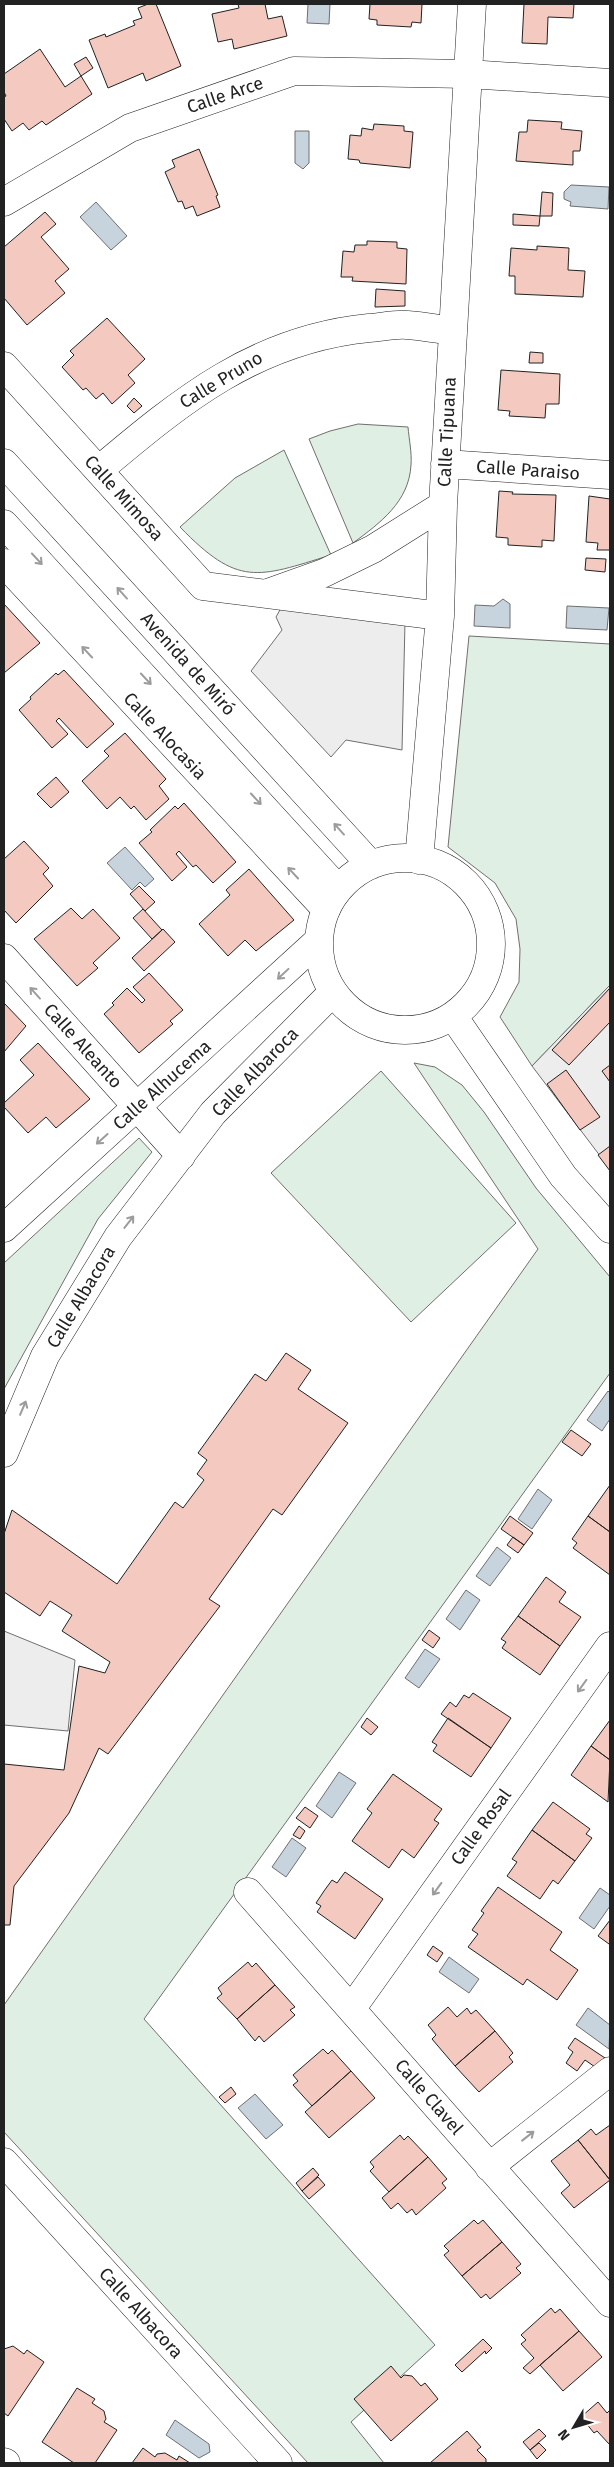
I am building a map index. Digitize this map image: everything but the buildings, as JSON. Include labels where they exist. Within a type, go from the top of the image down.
[{"type":"street","name":"Calle Tipuana","points":[[418,860],[440,616],[442,505],[472,4]]},
{"type":"street","name":"Calle Arce","points":[[4,202],[130,128],[294,71],[468,74],[610,84]]},
{"type":"street","name":"Calle Pruno","points":[[98,470],[163,416],[222,375],[275,349],[344,331],[406,325],[453,330]]},
{"type":"street","name":"Calle Mimosa","points":[[4,366],[203,586],[440,616]]},
{"type":"street","name":"Avenida de Miró","points":[[4,463],[372,864]]},
{"type":"street","name":"Calle Paraiso","points":[[445,464],[610,475]]},
{"type":"street","name":"Calle Mimosa","points":[[264,594],[324,573],[373,549],[442,505]]},
{"type":"street","points":[[4,524],[332,899]]},
{"type":"street","name":"Calle Alocasia","points":[[4,563],[332,899]]},
{"type":"street","points":[[400,858],[418,860],[428,861],[453,873],[474,892],[487,917],[491,945],[487,972],[474,997],[453,1016],[429,1028],[402,1031],[375,1025],[351,1012],[333,992],[322,968],[318,941],[332,899],[354,874],[372,864],[400,858]]},
{"type":"street","name":"Calle Alhucema","points":[[4,1228],[318,941]]},
{"type":"street","name":"Calle Aleanto","points":[[4,958],[181,1156]]},
{"type":"street","name":"Calle Albaroca","points":[[181,1156],[213,1113],[333,992]]},
{"type":"street","points":[[453,1016],[563,1176],[610,1229]]},
{"type":"street","name":"Calle Albacora","points":[[4,1453],[45,1356],[118,1237],[181,1156]]},
{"type":"street","name":"Calle Rosal","points":[[352,2008],[610,1646]]},
{"type":"street","name":"Calle Clavel","points":[[248,1892],[610,2303]]},
{"type":"street","points":[[489,2167],[610,2070]]},
{"type":"street","name":"Calle Albacora","points":[[4,2162],[262,2457]]},
{"type":"green space","points":[[358,424],[408,427],[411,460],[409,478],[399,501],[383,519],[353,543],[309,439],[330,431]]},
{"type":"green space","points":[[284,450],[331,555],[284,569],[250,572],[234,568],[218,560],[180,527],[235,478]]},
{"type":"green space","points":[[469,636],[610,644],[610,985],[532,1066],[500,1017],[519,982],[520,949],[516,919],[495,883],[448,847]]},
{"type":"green space","points":[[414,1063],[435,1067],[462,1085],[484,1112],[536,1188],[610,1277],[610,1373],[144,2019],[435,2345],[351,2422],[384,2463],[308,2463],[4,2132],[4,2005],[538,1249]]},
{"type":"green space","points":[[381,1071],[516,1223],[411,1322],[271,1173]]},
{"type":"green space","points":[[139,1138],[152,1152],[98,1219],[4,1389],[4,1263]]},
{"type":"shaded area","points":[[308,4],[330,4],[329,24],[307,23]]},
{"type":"shaded area","points":[[295,131],[309,131],[309,163],[303,169],[295,163]]},
{"type":"shaded area","points":[[571,185],[609,187],[608,209],[570,206],[571,202],[564,199],[564,192]]},
{"type":"shaded area","points":[[96,202],[127,236],[111,250],[80,217]]},
{"type":"shaded area","points":[[503,599],[510,604],[510,628],[474,626],[475,605],[494,606]]},
{"type":"shaded area","points":[[567,606],[609,608],[607,630],[566,628]]},
{"type":"shaded area","points":[[281,608],[405,622],[402,750],[346,740],[331,757],[251,671],[282,630],[276,617]]},
{"type":"shaded area","points":[[125,847],[154,879],[145,887],[140,882],[132,890],[107,863]]},
{"type":"shaded area","points":[[610,985],[610,1169],[532,1066]]},
{"type":"shaded area","points":[[608,1391],[610,1393],[610,1419],[602,1431],[587,1420]]},
{"type":"shaded area","points":[[538,1489],[552,1500],[532,1529],[518,1519]]},
{"type":"shaded area","points":[[497,1547],[511,1558],[490,1586],[476,1576]]},
{"type":"shaded area","points":[[466,1590],[480,1600],[460,1630],[446,1619]]},
{"type":"shaded area","points":[[4,1631],[75,1660],[68,1731],[4,1725]]},
{"type":"shaded area","points":[[425,1649],[440,1659],[419,1688],[405,1678]]},
{"type":"shaded area","points":[[339,1772],[356,1783],[332,1818],[316,1806]]},
{"type":"shaded area","points":[[292,1838],[306,1848],[286,1877],[272,1867]]},
{"type":"shaded area","points":[[600,1888],[610,1895],[610,1906],[594,1929],[579,1918]]},
{"type":"shaded area","points":[[449,1957],[479,1979],[469,1993],[439,1972]]},
{"type":"shaded area","points":[[588,2008],[610,2025],[609,2049],[576,2025]]},
{"type":"shaded area","points":[[255,2094],[283,2125],[266,2139],[238,2108]]},
{"type":"shaded area","points":[[175,2420],[209,2444],[210,2452],[199,2458],[166,2435]]}]
